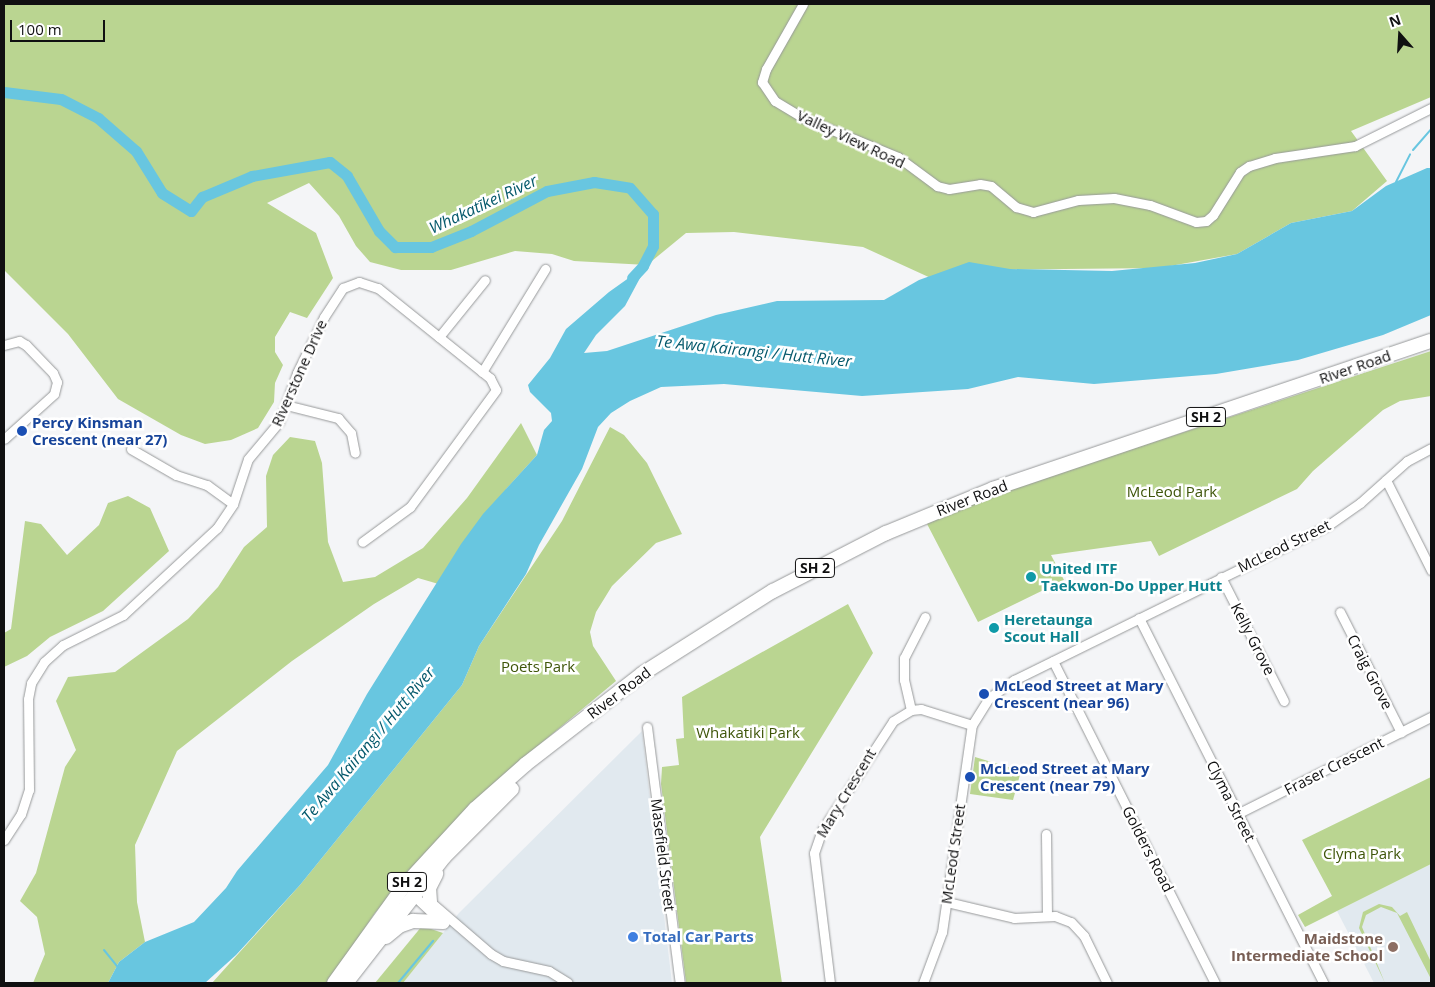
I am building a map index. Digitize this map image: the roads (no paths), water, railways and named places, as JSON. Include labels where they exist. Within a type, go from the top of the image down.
[{"type":"highway","name":"River Road","points":[[334,983],[404,886],[475,809],[611,697],[704,633],[802,574],[879,536],[1032,476],[1431,341]]},
{"type":"highway","name":"River Road","points":[[346,983],[412,895],[481,820],[556,744]]},
{"type":"highway","points":[[340,983],[400,901],[412,895],[416,881],[494,793]]},
{"type":"highway","points":[[430,902],[431,881],[481,820]]},
{"type":"highway","points":[[351,983],[383,941],[399,926],[423,920],[443,922]]},
{"type":"street","name":"Valley View Road","points":[[803,4],[762,82],[775,101],[803,118],[898,157],[937,186],[948,189],[980,184],[991,186],[1016,207],[1033,212],[1078,200],[1114,198],[1150,205],[1196,222],[1206,221],[1213,215],[1240,172],[1249,166],[1274,158],[1355,146],[1431,108]]},
{"type":"street","points":[[482,372],[546,268]]},
{"type":"street","points":[[439,338],[485,280]]},
{"type":"street","name":"Riverstone Drive","points":[[4,840],[21,814],[29,790],[28,699],[31,684],[44,662],[63,645],[122,615],[207,540],[233,504],[248,459],[275,428],[320,323],[338,294],[349,284],[372,284],[482,372],[496,386],[491,399],[410,507],[362,542]]},
{"type":"street","points":[[4,345],[19,340],[53,373],[57,382],[54,394],[4,439]]},
{"type":"street","points":[[286,404],[338,418],[351,433],[355,453]]},
{"type":"street","name":"McLeod Street","points":[[923,983],[939,944],[947,902],[972,725],[982,707],[1000,689],[1053,661],[1327,526],[1345,515],[1407,461],[1431,448]]},
{"type":"street","points":[[131,449],[176,475],[207,484],[233,504]]},
{"type":"street","points":[[1386,480],[1431,570]]},
{"type":"street","name":"Kelly Grove","points":[[1221,577],[1284,701]]},
{"type":"street","name":"Craig Grove","points":[[1340,612],[1401,732]]},
{"type":"street","points":[[926,617],[904,658],[904,680],[911,710],[933,711],[972,725]]},
{"type":"street","name":"Clyma Street","points":[[1139,618],[1324,983]]},
{"type":"street","name":"Golders Road","points":[[1053,661],[1215,983]]},
{"type":"street","name":"Mary Crescent","points":[[830,983],[815,847],[883,732],[893,720],[911,710]]},
{"type":"street","name":"Fraser Crescent","points":[[1238,814],[1431,717]]},
{"type":"street","name":"Masefield Street","points":[[647,727],[680,983]]},
{"type":"street","points":[[1046,834],[1047,916]]},
{"type":"street","points":[[412,895],[422,895],[477,944]]},
{"type":"street","points":[[412,895],[443,922],[503,960],[546,970],[568,983]]},
{"type":"street","points":[[947,902],[1014,918],[1062,917],[1079,929],[1107,983]]},
{"type":"water","name":"Te Awa Kairangi / Hutt River","points":[[1431,168],[1431,315],[1383,335],[1298,360],[1216,374],[1094,384],[1018,377],[968,389],[862,396],[724,384],[661,387],[630,401],[611,413],[598,427],[582,469],[539,545],[526,574],[479,646],[462,685],[300,885],[236,955],[205,983],[108,983],[119,962],[145,942],[194,922],[226,888],[237,871],[328,765],[367,694],[461,544],[483,514],[537,455],[544,430],[552,421],[551,413],[530,392],[528,385],[550,358],[566,329],[609,292],[647,265],[625,306],[596,335],[584,353],[607,351],[716,315],[777,301],[884,300],[919,280],[969,262],[1010,269],[1112,271],[1195,263],[1237,254],[1291,223],[1352,211],[1386,186]]},
{"type":"waterway","name":"Whakatīkei River","points":[[4,92],[61,99],[98,118],[136,151],[162,193],[191,211],[202,197],[252,176],[330,162],[347,176],[379,231],[395,247],[431,247],[471,231],[547,191],[594,182],[630,188],[653,214],[653,246],[643,266],[632,278]]},
{"type":"waterway","points":[[1413,150],[1431,129]]},
{"type":"waterway","points":[[1396,182],[1410,154]]},
{"type":"waterway","points":[[398,983],[433,941]]},
{"type":"waterway","points":[[104,950],[118,967]]},
{"type":"place","name":"Percy Kinsman Crescent (near 27)","points":[[22,431]]},
{"type":"place","name":"United ITF Taekwon-Do Upper Hutt","points":[[1031,577]]},
{"type":"place","name":"Heretaunga Scout Hall","points":[[994,628]]},
{"type":"place","name":"McLeod Street at Mary Crescent (near 96)","points":[[984,694]]},
{"type":"place","name":"McLeod Street at Mary Crescent (near 79)","points":[[970,777]]},
{"type":"place","name":"Total Car Parts","points":[[633,937]]},
{"type":"place","name":"Maidstone Intermediate School","points":[[1393,947]]},
{"type":"park label","name":"McLeod Park","points":[[1172,492]]},
{"type":"park label","name":"Poets Park","points":[[538,667]]},
{"type":"park label","name":"Whakatiki Park","points":[[748,733]]},
{"type":"park label","name":"Clyma Park","points":[[1362,854]]}]
